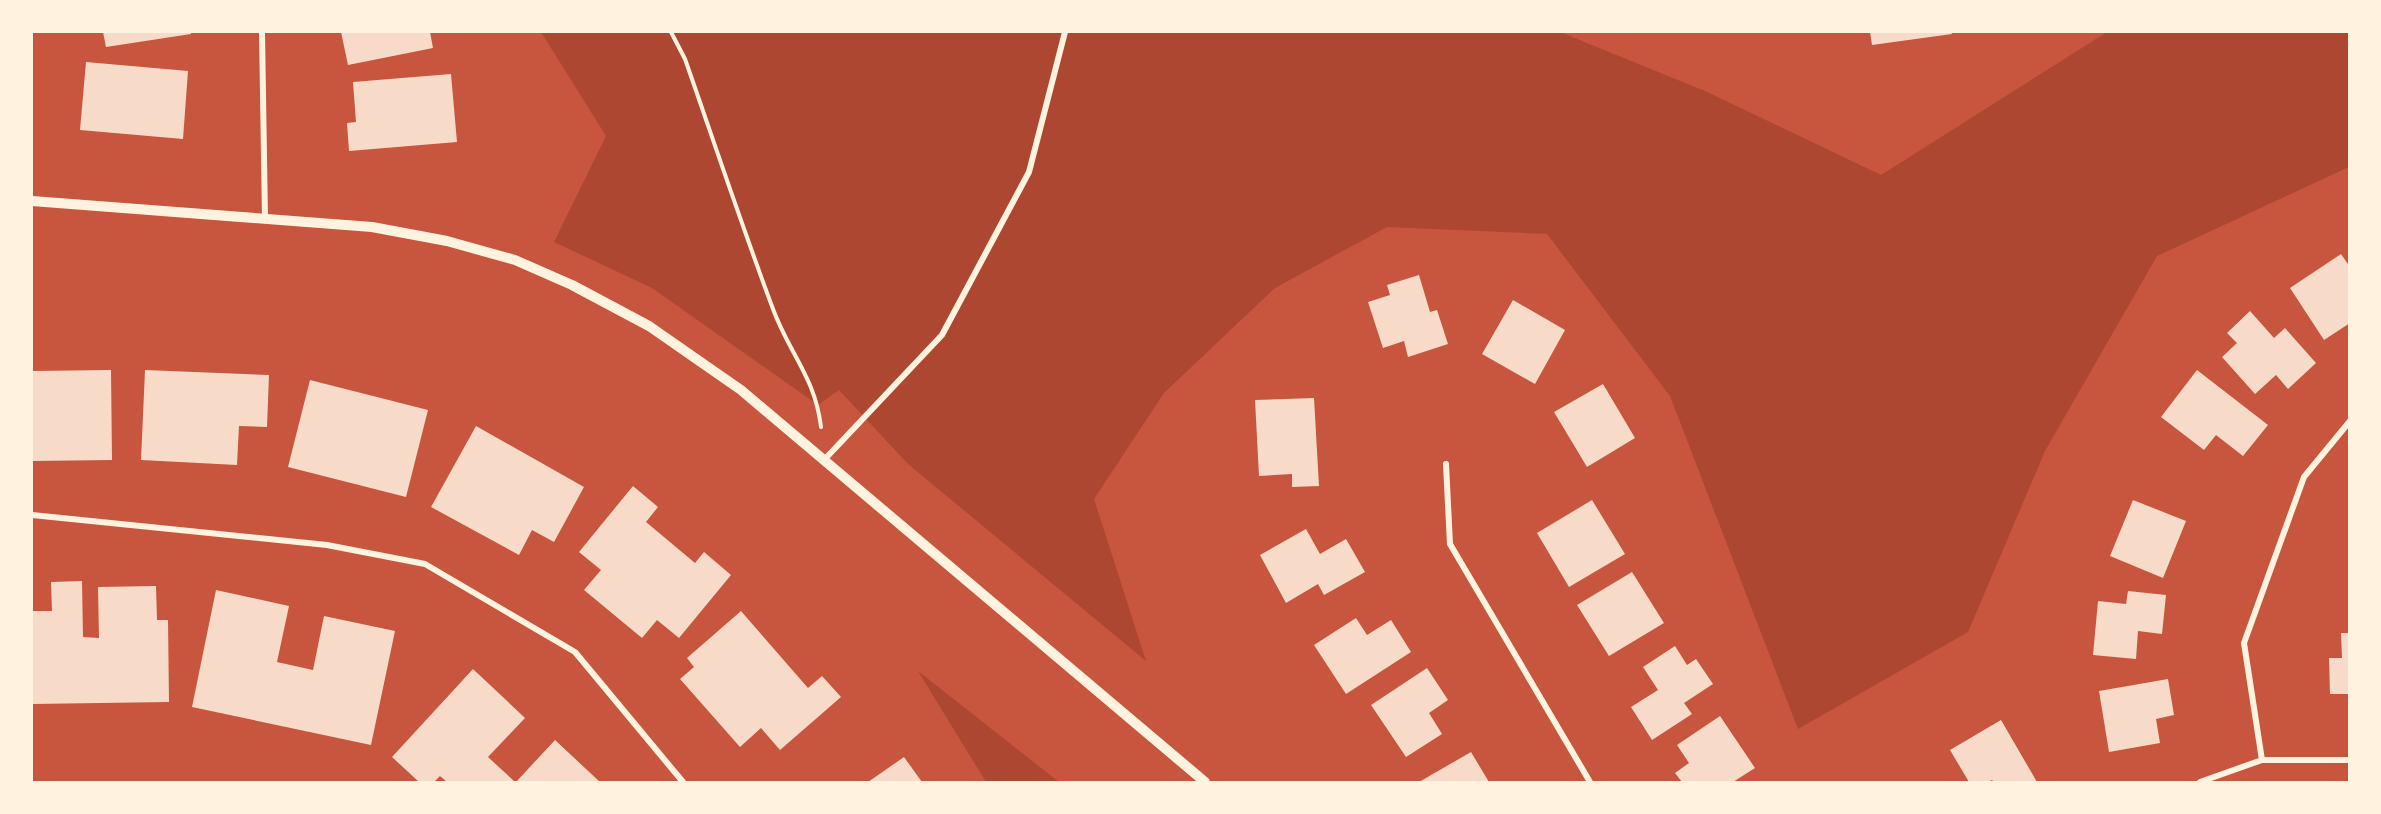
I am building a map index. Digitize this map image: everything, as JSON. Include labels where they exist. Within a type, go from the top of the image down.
[{"type":"street","points":[[262,32],[265,219]]},
{"type":"street","points":[[824,460],[942,335],[1029,172],[1065,32]]},
{"type":"street","points":[[32,201],[372,227],[447,242],[515,260],[572,285],[649,326],[741,390],[1205,783]]},
{"type":"street","points":[[2262,760],[2244,643],[2304,477],[2349,421]]},
{"type":"street","points":[[1446,464],[1450,544],[1590,783]]},
{"type":"street","points":[[32,515],[327,545],[425,564],[575,652],[683,783]]},
{"type":"street","points":[[2200,783],[2262,760],[2349,760]]},
{"type":"path","points":[[671,32],[685,59],[774,312],[812,386],[818,405],[824,460]]},
{"type":"shaded area","points":[[541,32],[1560,32],[1705,91],[1881,175],[2107,32],[2349,32],[2349,167],[2157,256],[2045,451],[1968,632],[1798,729],[1670,396],[1547,234],[1387,227],[1275,288],[1164,393],[1094,499],[1146,661],[908,464],[839,390],[818,405],[652,288],[554,242],[606,136]]},
{"type":"shaded area","points":[[918,671],[1059,782],[986,782]]},
{"type":"building","points":[[103,32],[191,32],[191,34],[106,47]]},
{"type":"building","points":[[341,32],[430,32],[433,48],[348,65]]},
{"type":"building","points":[[1870,32],[1951,32],[1952,34],[1872,45]]},
{"type":"building","points":[[86,62],[188,71],[183,139],[80,130]]},
{"type":"building","points":[[451,74],[457,142],[349,151],[347,123],[356,122],[353,82]]},
{"type":"building","points":[[2341,254],[2350,267],[2350,323],[2324,340],[2290,288]]},
{"type":"building","points":[[1419,275],[1430,312],[1437,310],[1448,344],[1408,357],[1404,341],[1383,348],[1368,302],[1390,295],[1387,285]]},
{"type":"building","points":[[1513,300],[1565,330],[1535,384],[1482,354]]},
{"type":"building","points":[[2250,311],[2274,338],[2285,328],[2316,363],[2288,389],[2276,375],[2255,394],[2222,357],[2237,343],[2227,333]]},
{"type":"building","points":[[111,370],[112,460],[32,461],[32,371]]},
{"type":"building","points":[[145,370],[269,375],[267,427],[239,426],[237,465],[141,460]]},
{"type":"building","points":[[2197,370],[2268,425],[2243,456],[2216,435],[2204,450],[2161,417]]},
{"type":"building","points":[[310,380],[428,410],[406,497],[288,467]]},
{"type":"building","points":[[1603,384],[1635,438],[1587,467],[1554,412]]},
{"type":"building","points":[[1314,398],[1319,486],[1292,487],[1292,474],[1259,476],[1255,400]]},
{"type":"building","points":[[476,426],[584,487],[554,542],[532,530],[519,555],[431,507]]},
{"type":"building","points":[[633,486],[658,507],[646,522],[695,563],[704,552],[731,575],[679,638],[657,620],[642,638],[584,590],[601,570],[579,552]]},
{"type":"building","points":[[1592,500],[1625,554],[1569,587],[1537,533]]},
{"type":"building","points":[[2133,500],[2186,521],[2163,578],[2110,556]]},
{"type":"building","points":[[1306,529],[1320,554],[1346,539],[1365,572],[1324,595],[1318,584],[1286,603],[1260,555]]},
{"type":"building","points":[[1632,572],[1664,623],[1609,656],[1577,605]]},
{"type":"building","points":[[82,581],[83,637],[99,638],[98,587],[156,586],[157,620],[168,620],[169,702],[32,704],[32,611],[52,611],[51,582]]},
{"type":"building","points":[[216,590],[289,606],[277,662],[313,670],[324,616],[395,631],[371,745],[192,707]]},
{"type":"building","points":[[2128,591],[2166,595],[2162,634],[2138,631],[2136,659],[2093,655],[2098,601],[2126,604]]},
{"type":"building","points":[[741,611],[808,688],[822,676],[841,697],[780,750],[761,728],[740,747],[680,679],[694,667],[687,658]]},
{"type":"building","points":[[1356,618],[1367,635],[1391,620],[1411,652],[1346,694],[1314,645]]},
{"type":"building","points":[[2341,633],[2350,633],[2350,694],[2330,694],[2329,658],[2342,658]]},
{"type":"building","points":[[1675,646],[1687,665],[1696,659],[1713,684],[1684,703],[1692,714],[1652,740],[1631,707],[1658,690],[1643,667]]},
{"type":"building","points":[[1427,668],[1448,700],[1429,713],[1442,734],[1406,757],[1371,705]]},
{"type":"building","points":[[473,669],[525,718],[488,757],[515,782],[447,782],[440,776],[434,782],[419,782],[392,757]]},
{"type":"building","points":[[2168,679],[2174,715],[2156,719],[2160,743],[2109,752],[2099,691]]},
{"type":"building","points":[[1720,716],[1755,768],[1733,782],[1682,782],[1675,773],[1689,763],[1677,745]]},
{"type":"building","points":[[2001,720],[2037,782],[1994,782],[1992,780],[1969,782],[1950,750]]},
{"type":"building","points":[[555,740],[600,782],[516,782]]},
{"type":"building","points":[[1471,752],[1489,782],[1419,782]]},
{"type":"building","points":[[904,757],[922,782],[868,782]]}]
